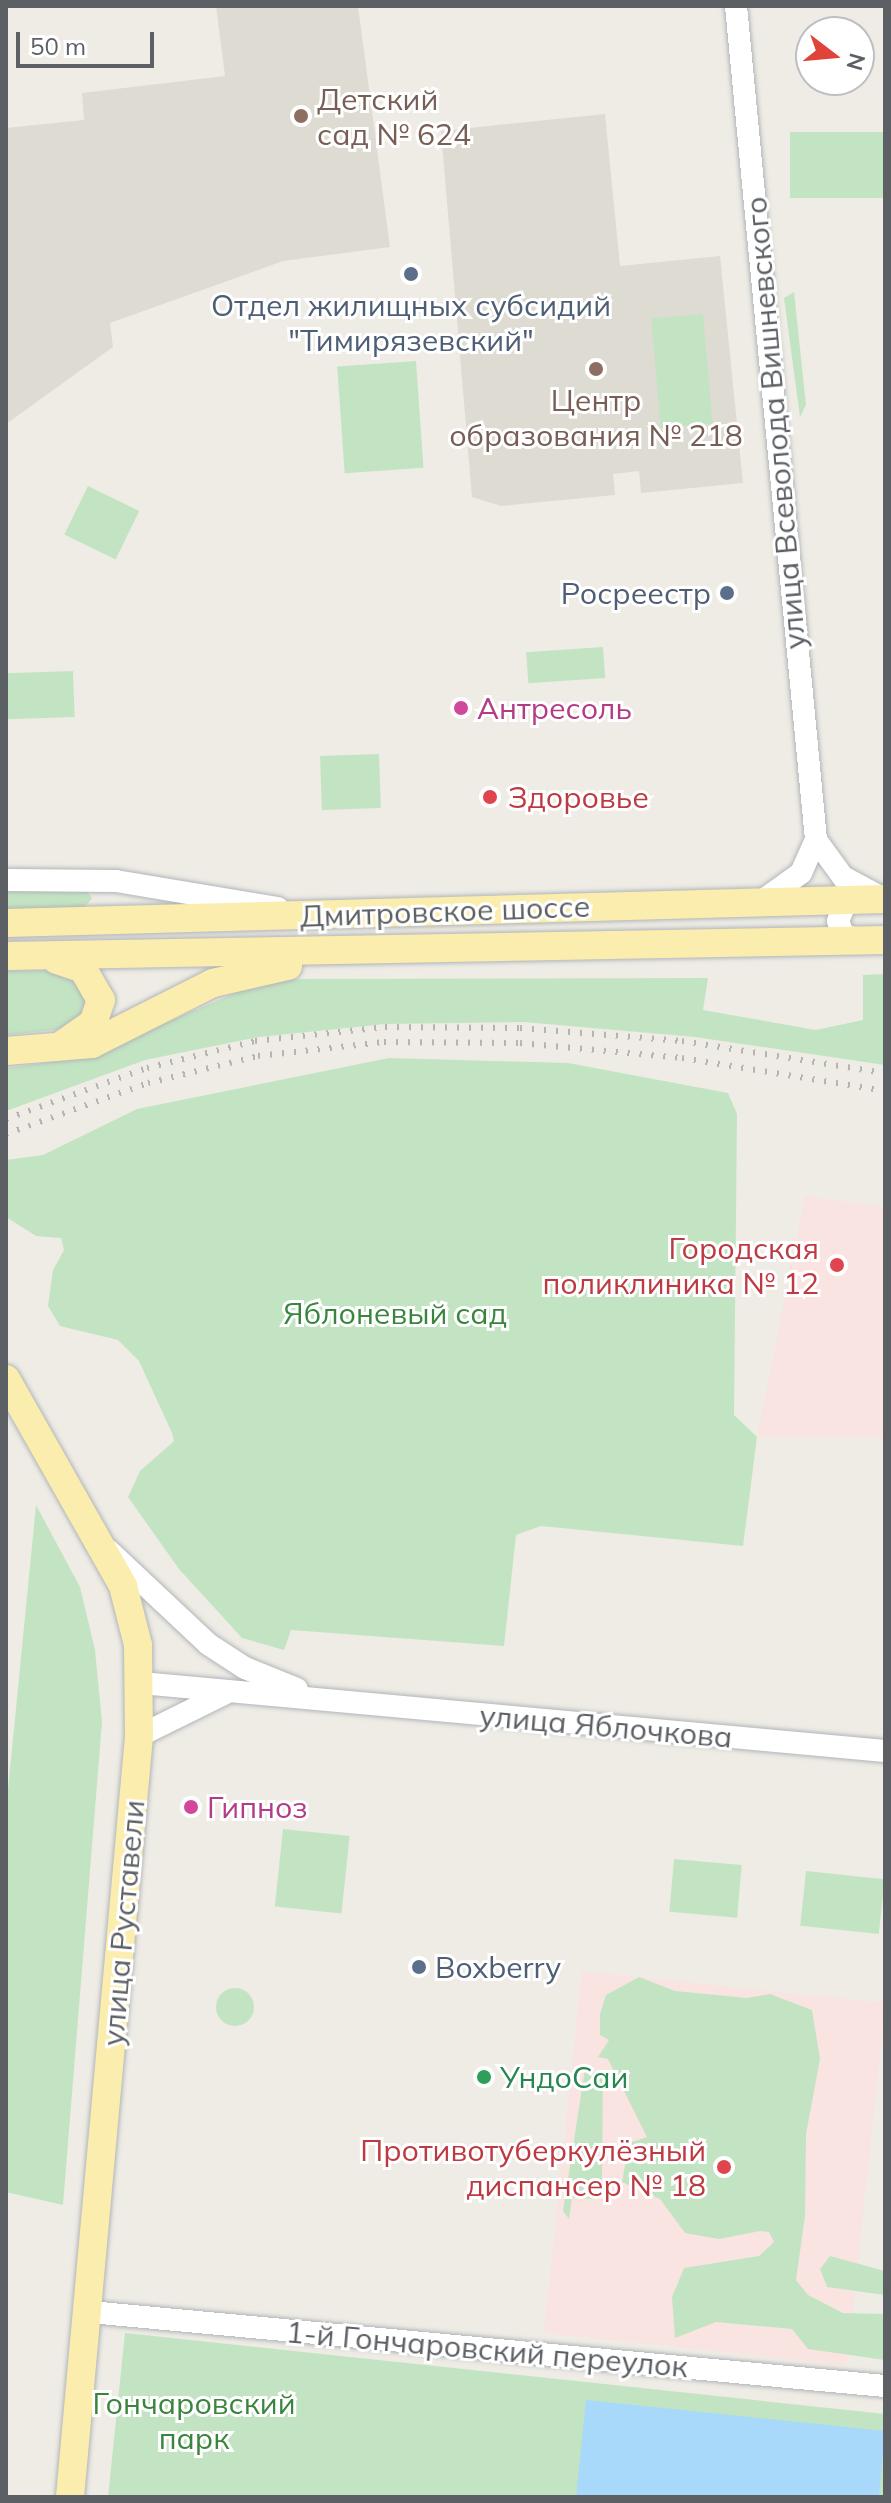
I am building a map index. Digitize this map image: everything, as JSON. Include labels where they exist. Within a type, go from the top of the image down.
[{"type":"main road","name":"Дмитровское шоссе","points":[[6,923],[876,899]]},
{"type":"main road","name":"Дмитровское шоссе","points":[[11,955],[355,952],[872,940]]},
{"type":"main road","points":[[6,1051],[61,1046],[113,1036],[213,983],[355,952]]},
{"type":"main road","points":[[11,955],[83,969],[99,991],[93,1023],[61,1046]]},
{"type":"main road","name":"улица Руставели","points":[[6,1379],[101,1544],[131,1615],[141,1683],[90,2312],[70,2497]]},
{"type":"street","name":"улица Всеволода Вишневского","points":[[736,6],[816,840]]},
{"type":"street","points":[[762,901],[801,873],[816,840],[843,877],[876,899]]},
{"type":"street","points":[[6,880],[139,883],[308,914]]},
{"type":"street","points":[[872,940],[843,934],[838,921],[845,904],[876,899]]},
{"type":"street","points":[[101,1544],[208,1644],[273,1681],[328,1700]]},
{"type":"street","points":[[141,1683],[328,1700]]},
{"type":"street","points":[[139,1736],[229,1693]]},
{"type":"street","name":"улица Яблочкова","points":[[328,1700],[885,1751]]},
{"type":"street","name":"1-й Гончаровский переулок","points":[[90,2312],[885,2386]]},
{"type":"shaded area","points":[[216,6],[358,6],[390,247],[283,261],[110,323],[113,347],[6,424],[6,128],[84,120],[82,93],[225,76]]},
{"type":"shaded area","name":"Центр образования № 218","points":[[605,114],[620,266],[720,256],[743,483],[641,493],[639,471],[613,474],[615,495],[501,506],[472,497],[441,131]]},
{"type":"shaded area","name":"Городская поликлиника № 12","points":[[805,1196],[885,1207],[885,1437],[757,1437]]},
{"type":"shaded area","name":"Противотуберкулёзный диспансер № 18","points":[[582,1971],[885,2003],[847,2365],[544,2333]]},
{"type":"green space","points":[[790,132],[885,132],[885,198],[790,198]]},
{"type":"green space","points":[[794,292],[806,405],[800,417],[784,298]]},
{"type":"green space","points":[[703,314],[713,424],[661,428],[651,319]]},
{"type":"green space","points":[[416,361],[423,468],[345,473],[337,367]]},
{"type":"green space","points":[[88,486],[139,511],[116,560],[64,535]]},
{"type":"green space","points":[[603,647],[605,678],[528,683],[526,652]]},
{"type":"green space","points":[[73,671],[75,717],[8,719],[6,673]]},
{"type":"green space","points":[[379,754],[381,808],[322,810],[320,756]]},
{"type":"green space","points":[[85,888],[92,898],[84,908],[6,909],[6,889]]},
{"type":"green space","points":[[64,970],[92,999],[73,1028],[6,1035],[6,971]]},
{"type":"green space","points":[[885,974],[885,1065],[695,1037],[524,1022],[385,1024],[259,1037],[145,1060],[6,1111],[6,1068],[84,1058],[256,984],[299,979],[708,978],[703,1010],[816,1030],[863,1020],[863,975]]},
{"type":"green space","name":"Яблоневый сад","points":[[389,1058],[568,1063],[728,1093],[737,1114],[734,1415],[757,1437],[743,1546],[541,1526],[516,1535],[504,1646],[291,1630],[284,1650],[242,1638],[179,1569],[128,1497],[140,1471],[174,1441],[172,1433],[139,1361],[118,1340],[60,1326],[48,1306],[53,1270],[64,1250],[61,1238],[36,1236],[6,1217],[6,1160],[43,1155],[137,1109]]},
{"type":"green space","points":[[36,1505],[80,1587],[95,1650],[102,1722],[63,2205],[6,2192],[6,1810]]},
{"type":"green space","points":[[283,1829],[350,1836],[341,1914],[275,1907]]},
{"type":"green space","points":[[674,1859],[742,1865],[737,1918],[669,1912]]},
{"type":"green space","points":[[806,1871],[885,1879],[879,1934],[800,1926]]},
{"type":"green space","points":[[639,1977],[675,1991],[747,1998],[770,1994],[812,2010],[820,2059],[806,2134],[805,2216],[796,2280],[808,2295],[843,2313],[885,2314],[885,2360],[808,2349],[792,2329],[716,2322],[675,2338],[672,2297],[684,2268],[759,2256],[774,2242],[769,2232],[760,2231],[719,2239],[685,2233],[660,2199],[622,2182],[629,2143],[647,2137],[608,2059],[598,2057],[609,2040],[600,2035],[600,2014],[606,1995]]},
{"type":"green space","points":[[235,1988],[248,1994],[254,2007],[248,2020],[235,2026],[222,2020],[216,2007],[222,1994]]},
{"type":"green space","points":[[585,2069],[603,2074],[602,2180],[595,2199],[572,2198],[569,2219],[563,2211]]},
{"type":"green space","points":[[830,2256],[885,2271],[885,2295],[827,2287],[820,2269]]},
{"type":"green space","name":"Гончаровский парк","points":[[125,2333],[885,2414],[885,2497],[108,2497]]},
{"type":"water","points":[[586,2400],[885,2431],[879,2497],[576,2497]]},
{"type":"railway","points":[[6,1119],[147,1068],[255,1041],[385,1027],[520,1028],[682,1041],[885,1073]]},
{"type":"railway","points":[[6,1134],[148,1083],[258,1056],[384,1042],[520,1043],[682,1058],[885,1091]]},
{"type":"place","name":"Детский сад № 624","points":[[301,116]]},
{"type":"place","name":"Отдел жилищных субсидий \"Тимирязевский\"","points":[[411,274]]},
{"type":"place","name":"Центр образования № 218","points":[[596,369]]},
{"type":"place","name":"Росреестр","points":[[727,593]]},
{"type":"place","name":"Антресоль","points":[[461,708]]},
{"type":"place","name":"Здоровье","points":[[490,797]]},
{"type":"place","name":"Городская поликлиника № 12","points":[[837,1265]]},
{"type":"place","name":"Гипноз","points":[[191,1807]]},
{"type":"place","name":"Boxberry","points":[[419,1967]]},
{"type":"place","name":"УндоСаи","points":[[484,2077]]},
{"type":"place","name":"Противотуберкулёзный диспансер № 18","points":[[724,2167]]}]
